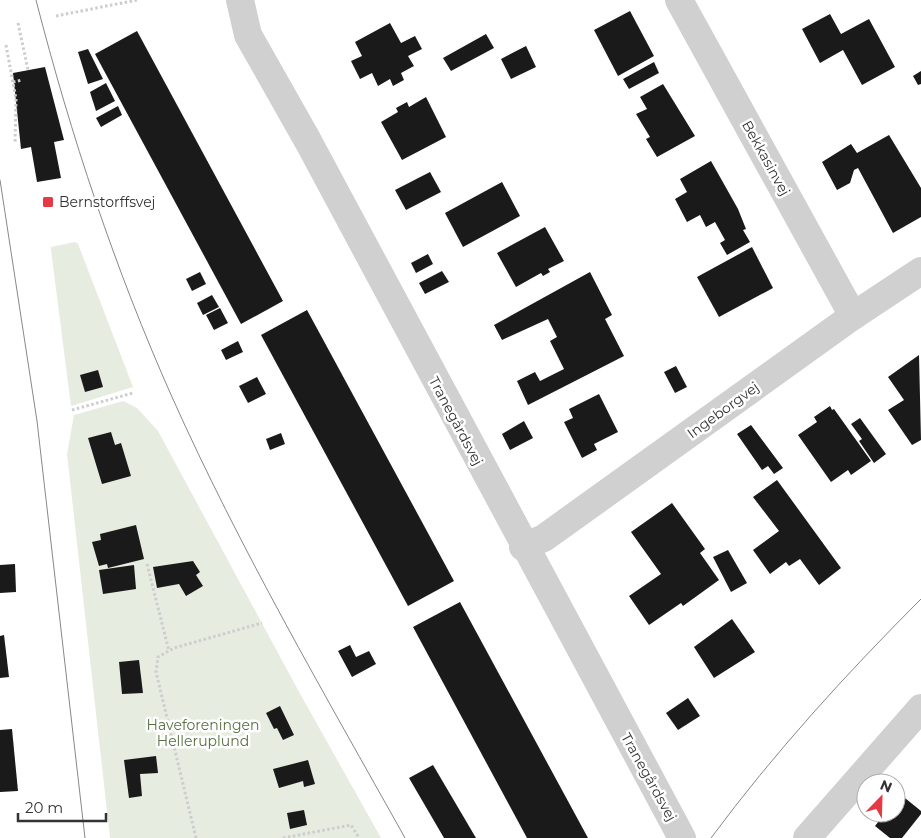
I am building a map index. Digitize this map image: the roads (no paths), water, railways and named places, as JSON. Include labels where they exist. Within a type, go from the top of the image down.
[{"type":"street","name":"Tranegårdsvej","points":[[240,0],[248,35],[313,150],[524,547],[679,833]]},
{"type":"street","name":"Bekkasinvej","points":[[679,0],[853,316]]},
{"type":"street","name":"Ingeborgvej","points":[[524,547],[544,538],[612,491],[853,316],[921,271]]},
{"type":"street","points":[[807,838],[921,708]]},
{"type":"tram line","points":[[36,0],[79,152],[96,202],[151,349],[172,397],[198,454],[254,565],[405,838]]},
{"type":"tram line","points":[[0,180],[37,421],[85,838]]},
{"type":"tram line","points":[[711,838],[785,745],[865,656],[921,599]]},
{"type":"place","name":"Bernstorffsvej","points":[[48,202]]},
{"type":"park label","name":"Haveforeningen Helleruplund","points":[[203,734]]}]
